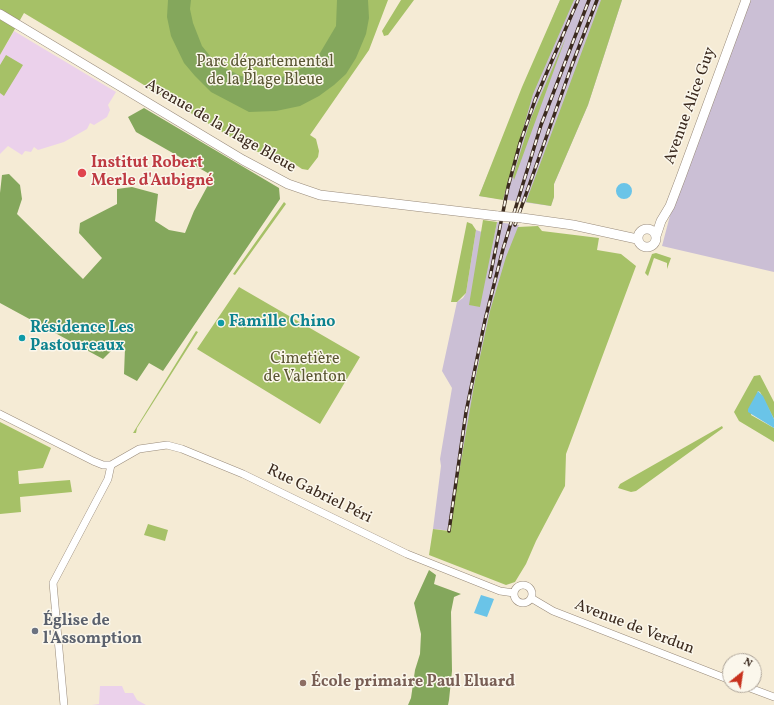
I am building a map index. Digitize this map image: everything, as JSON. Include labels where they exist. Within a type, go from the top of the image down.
[{"type":"main road","name":"Avenue Alice Guy","points":[[656,236],[660,221],[670,206],[746,0]]},
{"type":"main road","name":"Avenue de la Plage Bleue","points":[[0,14],[243,160],[288,184],[320,195],[522,218],[572,225],[611,234],[638,237]]},
{"type":"main road","name":"Avenue Alice Guy","points":[[649,229],[660,221]]},
{"type":"main road","points":[[649,229],[654,232],[656,236],[655,243],[649,248],[642,246],[638,237],[643,230],[649,229]]},
{"type":"street","points":[[0,414],[93,461],[103,465],[111,465],[104,486],[53,583],[64,705]]},
{"type":"street","name":"Rue Gabriel Péri","points":[[111,465],[139,449],[167,445],[182,449],[243,474],[407,554],[500,591],[514,593]]},
{"type":"street","points":[[525,585],[530,589],[531,598],[526,602],[520,602],[516,599],[514,593],[517,588],[525,585]]},
{"type":"street","name":"Avenue de Verdun","points":[[531,598],[553,611],[722,677]]},
{"type":"street","points":[[762,692],[774,697]]},
{"type":"shaded area","points":[[560,0],[622,0],[588,105],[554,184],[554,197],[551,206],[479,196]]},
{"type":"shaded area","points":[[747,0],[774,0],[774,272],[662,246],[678,185]]},
{"type":"shaded area","points":[[14,31],[116,92],[108,105],[110,110],[107,117],[94,125],[90,123],[87,129],[64,142],[38,150],[34,147],[31,152],[25,151],[22,155],[8,146],[0,154],[0,55]]},
{"type":"shaded area","points":[[497,222],[519,225],[518,227],[520,227],[482,534],[433,529],[441,466],[440,459],[452,388],[442,371],[457,302],[463,298],[466,293],[476,230],[494,236]]},
{"type":"shaded area","points":[[100,686],[122,686],[125,693],[133,693],[137,700],[146,705],[92,705],[99,704]]},
{"type":"green space","name":"Parc départemental de la Plage Bleue","points":[[0,0],[388,0],[369,50],[310,135],[316,139],[319,151],[318,157],[308,170],[302,169],[290,161],[286,166],[244,145],[24,13],[0,55]]},
{"type":"green space","points":[[168,0],[191,0],[190,9],[193,23],[202,46],[210,56],[223,67],[241,76],[258,79],[273,80],[290,74],[309,64],[320,53],[336,26],[337,0],[368,0],[369,18],[366,34],[356,58],[346,74],[334,85],[319,96],[300,106],[276,111],[249,112],[211,92],[184,63],[171,36],[167,17]]},
{"type":"green space","points":[[401,0],[414,0],[388,35],[384,36],[382,31]]},
{"type":"green space","points":[[560,0],[574,0],[533,94],[503,200],[479,196],[522,87]]},
{"type":"green space","points":[[601,0],[622,0],[588,105],[554,184],[554,197],[551,206],[526,202]]},
{"type":"green space","points":[[566,37],[514,180],[513,176],[531,118]]},
{"type":"green space","points":[[6,55],[23,65],[4,96],[0,93],[0,65]]},
{"type":"green space","points":[[144,108],[279,188],[280,199],[163,371],[149,363],[137,381],[124,374],[125,348],[120,342],[103,359],[0,303],[0,193],[2,175],[9,174],[20,185],[22,199],[17,214],[83,279],[102,258],[79,233],[80,223],[117,204],[117,189],[132,187],[158,194],[155,221],[169,230],[185,233],[194,211],[213,176],[136,132],[128,117]]},
{"type":"green space","points":[[284,202],[286,204],[235,275],[233,274]]},
{"type":"green space","points":[[483,220],[497,222],[480,307],[469,305]]},
{"type":"green space","points":[[467,222],[472,224],[476,230],[466,293],[457,302],[451,302]]},
{"type":"green space","points":[[538,226],[542,231],[599,238],[597,250],[621,254],[636,266],[566,454],[565,486],[536,541],[526,564],[515,582],[506,585],[429,555],[433,529],[449,531],[475,380],[490,311],[506,257],[518,227]]},
{"type":"green space","points":[[656,253],[671,258],[667,269],[667,263],[654,258],[648,276],[645,273],[652,254]]},
{"type":"green space","name":"Cimetière de Valenton","points":[[239,287],[360,357],[320,424],[197,349]]},
{"type":"green space","points":[[196,331],[198,332],[137,428],[136,433],[133,433]]},
{"type":"green space","points":[[760,375],[774,402],[774,419],[760,392],[758,391],[751,415],[774,428],[774,442],[739,421],[734,412],[754,376]]},
{"type":"green space","points":[[0,422],[51,448],[43,468],[18,471],[19,484],[70,480],[72,492],[20,497],[21,512],[0,514]]},
{"type":"green space","points":[[722,426],[723,428],[636,491],[631,492],[618,488],[620,484]]},
{"type":"green space","points":[[148,524],[168,530],[165,541],[144,535]]},
{"type":"green space","points":[[429,570],[436,575],[434,584],[461,594],[454,597],[451,612],[452,671],[449,700],[448,705],[408,705],[411,698],[415,670],[420,654],[421,634],[414,603]]},
{"type":"water","points":[[621,183],[627,183],[632,188],[630,197],[627,199],[621,199],[616,194],[616,188]]},
{"type":"water","points":[[758,391],[763,396],[774,419],[774,428],[748,412],[748,409]]},
{"type":"water","points":[[481,595],[494,599],[487,617],[474,613]]},
{"type":"railway","points":[[490,277],[508,187],[520,143],[535,100],[578,0]]},
{"type":"railway","points":[[449,531],[466,412],[485,320],[503,249],[541,125],[589,0]]},
{"type":"railway","points":[[515,225],[572,65],[597,0]]},
{"type":"place","name":"Institut Robert Merle d'Aubigné","points":[[82,173]]},
{"type":"place","name":"Famille Chino","points":[[221,323]]},
{"type":"place","name":"Résidence Les Pastoureaux","points":[[22,338]]},
{"type":"place","name":"Église de l'Assomption","points":[[35,631]]},
{"type":"place","name":"École primaire Paul Eluard","points":[[303,683]]}]
